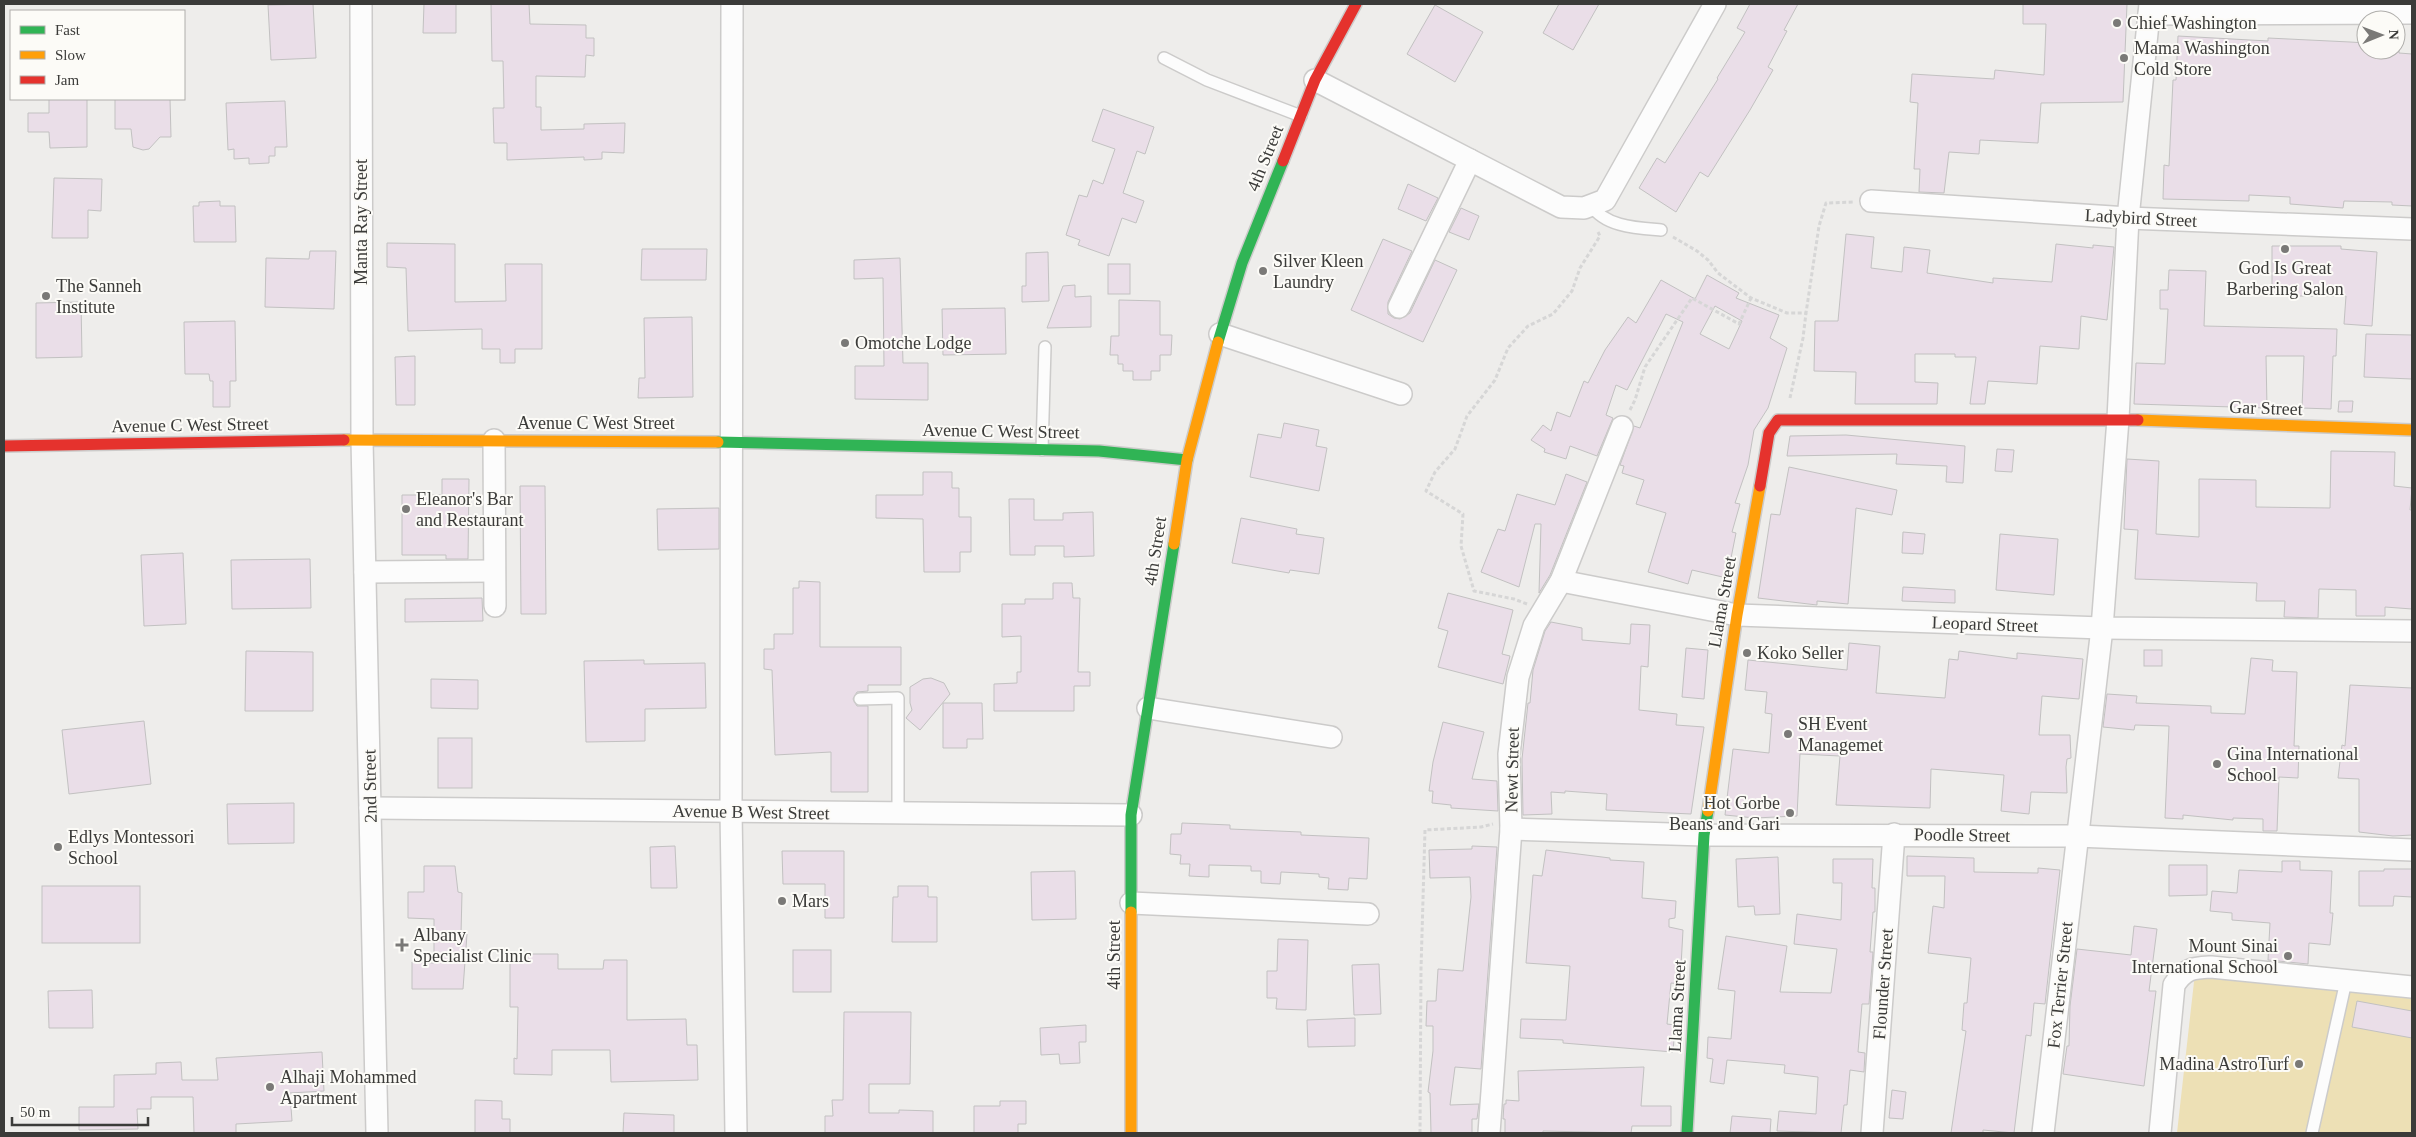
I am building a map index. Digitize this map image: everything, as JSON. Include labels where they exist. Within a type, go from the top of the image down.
[{"type":"street","name":"Manta Ray Street","points":[[361,4],[362,440]]},
{"type":"street","points":[[732,4],[730,137],[733,442],[731,812],[736,1133]]},
{"type":"street","name":"4th Street","points":[[1131,1133],[1131,815],[1187,460],[1220,334],[1242,264],[1315,80],[1356,4]]},
{"type":"street","points":[[1315,80],[1561,207],[1588,206],[1605,200],[1715,4]]},
{"type":"street","points":[[2149,9],[2411,10]]},
{"type":"street","name":"Fox Terrier Street","points":[[2043,1133],[2102,628],[2118,419],[2128,218],[2149,9]]},
{"type":"street","points":[[1399,307],[1470,160]]},
{"type":"street","name":"Ladybird Street","points":[[1871,201],[2128,218],[2412,229]]},
{"type":"street","points":[[1220,334],[1401,394]]},
{"type":"street","points":[[1778,420],[2118,419]]},
{"type":"street","name":"Gar Street","points":[[2118,419],[2412,430]]},
{"type":"street","name":"Llama Street","points":[[1687,1133],[1704,835],[1737,615],[1769,433],[1778,420]]},
{"type":"street","name":"Newt Street","points":[[1489,1133],[1511,825],[1509,754],[1518,677],[1534,626],[1561,581],[1622,427]]},
{"type":"street","name":"Avenue C West Street","points":[[4,446],[362,440],[733,442],[1099,451],[1187,460]]},
{"type":"street","name":"2nd Street","points":[[362,440],[377,1133]]},
{"type":"street","points":[[494,440],[495,606]]},
{"type":"street","points":[[365,572],[494,571]]},
{"type":"street","name":"Leopard Street","points":[[1561,581],[1737,615],[2102,628],[2412,631]]},
{"type":"street","points":[[1148,708],[1331,737]]},
{"type":"street","name":"Avenue B West Street","points":[[370,808],[1131,815]]},
{"type":"street","name":"Poodle Street","points":[[1511,825],[1704,835],[1894,834],[2077,836],[2412,850]]},
{"type":"street","name":"Flounder Street","points":[[1872,1133],[1894,834]]},
{"type":"street","points":[[1131,903],[1368,914]]},
{"type":"street","points":[[2160,1133],[2174,985],[2182,974],[2194,968],[2211,967],[2412,987]]},
{"type":"lane","points":[[1164,58],[1207,80],[1300,116]]},
{"type":"lane","points":[[1588,206],[1596,214],[1618,223],[1631,227],[1661,230]]},
{"type":"lane","points":[[1042,450],[1045,347]]},
{"type":"lane","points":[[860,699],[898,698],[898,813]]},
{"type":"lane","points":[[2312,1133],[2346,981]]},
{"type":"path","points":[[1778,420],[1789,401],[1803,338],[1819,226],[1826,203],[1871,201]]},
{"type":"path","points":[[1543,611],[1514,599],[1474,591],[1461,546],[1463,514],[1426,491],[1435,472],[1455,449],[1467,416],[1495,380],[1508,348],[1528,326],[1553,314],[1572,291],[1580,268],[1600,236],[1588,206]]},
{"type":"path","points":[[1661,230],[1697,251],[1708,260],[1718,273],[1751,298],[1787,313],[1806,313]]},
{"type":"path","points":[[1622,427],[1635,400],[1645,367],[1692,298],[1739,324],[1751,298]]},
{"type":"path","points":[[1420,1133],[1421,969],[1425,830],[1511,825]]},
{"type":"shaded area","name":"Madina AstroTurf","points":[[2195,973],[2412,995],[2412,1133],[2177,1133]]},
{"type":"building","points":[[313,4],[316,58],[271,60],[268,5]]},
{"type":"building","points":[[424,4],[456,4],[456,33],[423,33]]},
{"type":"building","points":[[491,4],[529,4],[530,24],[586,25],[586,38],[594,38],[594,56],[586,55],[585,77],[536,76],[536,107],[541,107],[541,130],[584,129],[584,124],[625,123],[624,153],[602,152],[602,159],[584,160],[584,157],[507,160],[507,143],[494,143],[493,108],[504,108],[503,61],[492,61]]},
{"type":"building","points":[[1559,4],[1599,4],[1573,50],[1543,33]]},
{"type":"building","points":[[1750,4],[1798,4],[1784,30],[1787,31],[1768,67],[1773,70],[1750,110],[1708,177],[1700,172],[1676,212],[1639,188],[1657,158],[1665,163],[1718,79],[1745,32],[1737,28]]},
{"type":"building","points":[[2023,4],[2127,4],[2123,102],[2041,103],[2038,143],[1980,140],[1979,154],[1949,152],[1944,193],[1919,192],[1920,169],[1914,169],[1918,103],[1910,102],[1912,74],[1994,79],[1995,70],[2044,75],[2046,24],[2023,24]]},
{"type":"building","points":[[1435,5],[1483,32],[1455,82],[1407,54]]},
{"type":"building","points":[[2178,36],[2268,41],[2268,38],[2356,42],[2356,60],[2406,60],[2406,54],[2412,54],[2412,206],[2392,205],[2392,202],[2344,201],[2343,208],[2290,204],[2290,197],[2249,195],[2249,201],[2163,199],[2164,165],[2169,166],[2173,80],[2176,80]]},
{"type":"building","points":[[49,100],[87,100],[87,147],[50,148],[49,132],[28,132],[28,113],[49,113]]},
{"type":"building","points":[[115,100],[170,100],[171,137],[160,137],[149,149],[143,150],[133,147],[131,129],[115,129]]},
{"type":"building","points":[[285,101],[287,147],[275,147],[275,156],[269,156],[269,163],[249,164],[249,158],[234,159],[234,149],[228,150],[226,103]]},
{"type":"building","points":[[1103,109],[1154,127],[1145,154],[1137,151],[1123,193],[1144,201],[1136,223],[1122,218],[1109,256],[1078,245],[1080,240],[1066,235],[1079,195],[1087,197],[1093,180],[1103,184],[1115,149],[1092,141]]},
{"type":"building","points":[[54,178],[102,179],[101,211],[88,210],[88,238],[52,238]]},
{"type":"building","points":[[1408,184],[1438,198],[1426,221],[1398,209]]},
{"type":"building","points":[[220,201],[220,206],[235,206],[236,242],[194,242],[193,206],[199,206],[199,202]]},
{"type":"building","points":[[1461,208],[1479,216],[1469,240],[1449,232]]},
{"type":"building","points":[[1846,234],[1874,237],[1871,268],[1902,272],[1904,247],[1930,250],[1927,273],[1993,283],[1993,278],[2052,282],[2056,244],[2093,248],[2093,245],[2114,247],[2107,320],[2081,316],[2079,349],[2040,346],[2037,384],[1988,381],[1985,404],[1970,404],[1976,357],[1955,357],[1955,354],[1915,354],[1915,382],[1938,383],[1937,404],[1855,404],[1856,372],[1814,371],[1815,321],[1838,321]]},
{"type":"building","points":[[1383,239],[1412,251],[1388,302],[1388,314],[1394,318],[1400,319],[1410,313],[1435,260],[1457,270],[1423,342],[1351,310]]},
{"type":"building","points":[[387,243],[455,244],[455,302],[506,301],[505,264],[542,264],[542,349],[515,349],[515,363],[500,363],[500,349],[482,349],[482,329],[408,331],[406,268],[387,267]]},
{"type":"building","points":[[2272,246],[2341,246],[2341,249],[2377,252],[2372,326],[2344,324],[2346,296],[2272,296]]},
{"type":"building","points":[[642,249],[707,249],[706,280],[641,280]]},
{"type":"building","points":[[310,251],[336,251],[334,309],[265,307],[266,258],[309,259]]},
{"type":"building","points":[[1048,252],[1049,301],[1022,302],[1022,286],[1026,286],[1026,253]]},
{"type":"building","points":[[900,258],[903,363],[928,363],[928,400],[855,399],[855,366],[884,366],[883,278],[854,279],[854,260]]},
{"type":"building","points":[[1108,264],[1130,264],[1130,294],[1108,294]]},
{"type":"building","points":[[2169,270],[2206,271],[2204,326],[2337,329],[2336,356],[2333,356],[2331,409],[2302,408],[2304,356],[2266,356],[2267,408],[2134,404],[2136,363],[2165,364],[2168,309],[2160,309],[2160,290],[2168,290]]},
{"type":"building","points":[[1707,275],[1739,293],[1736,298],[1779,315],[1770,338],[1787,348],[1768,408],[1754,430],[1748,465],[1735,503],[1740,504],[1732,532],[1736,533],[1727,578],[1692,570],[1688,584],[1648,572],[1666,513],[1636,504],[1644,480],[1622,473],[1624,466],[1620,465],[1634,426],[1640,428],[1683,322],[1666,314],[1627,390],[1616,385],[1606,415],[1613,418],[1597,456],[1570,446],[1566,459],[1544,452],[1545,449],[1531,440],[1543,425],[1551,431],[1557,412],[1570,417],[1584,381],[1588,383],[1605,350],[1628,317],[1636,323],[1661,280],[1695,299]],"holes":[[[1715,306],[1742,321],[1729,349],[1700,334]]]},
{"type":"building","points":[[1075,285],[1075,297],[1091,296],[1091,327],[1047,328],[1063,286]]},
{"type":"building","points":[[1119,300],[1160,301],[1160,335],[1172,335],[1171,355],[1160,355],[1160,371],[1151,371],[1151,380],[1133,380],[1133,371],[1123,371],[1123,364],[1118,364],[1118,355],[1110,355],[1111,336],[1119,336]]},
{"type":"building","points":[[81,302],[82,357],[36,358],[36,303]]},
{"type":"building","points":[[1005,308],[1006,354],[943,355],[942,309]]},
{"type":"building","points":[[692,317],[693,397],[638,398],[639,378],[645,378],[644,318]]},
{"type":"building","points":[[235,321],[236,381],[230,381],[230,407],[213,407],[213,381],[210,381],[209,374],[185,374],[184,322]]},
{"type":"building","points":[[2366,334],[2412,335],[2412,379],[2364,377]]},
{"type":"building","points":[[415,356],[415,405],[396,405],[395,357]]},
{"type":"building","points":[[2339,401],[2353,401],[2352,412],[2338,412]]},
{"type":"building","points":[[1284,423],[1319,430],[1316,446],[1327,448],[1319,491],[1250,477],[1258,434],[1281,438]]},
{"type":"building","points":[[1846,435],[1965,446],[1963,483],[1946,482],[1947,466],[1896,464],[1897,454],[1787,456],[1790,436]]},
{"type":"building","points":[[1997,449],[2014,450],[2012,472],[1995,471]]},
{"type":"building","points":[[2331,451],[2395,452],[2394,486],[2412,488],[2410,510],[2412,510],[2412,609],[2385,607],[2385,616],[2356,616],[2356,590],[2319,589],[2318,618],[2284,617],[2285,601],[2256,601],[2257,583],[2135,579],[2138,530],[2124,529],[2127,459],[2159,461],[2156,534],[2199,537],[2199,479],[2256,480],[2256,507],[2330,508]]},
{"type":"building","points":[[1789,467],[1897,490],[1892,515],[1856,508],[1848,604],[1817,601],[1817,605],[1758,598],[1771,514],[1780,515]]},
{"type":"building","points":[[923,472],[952,472],[952,488],[959,488],[959,517],[971,517],[971,552],[960,552],[960,572],[924,572],[923,519],[876,518],[876,495],[923,495]]},
{"type":"building","points":[[1566,474],[1587,482],[1550,575],[1539,593],[1541,524],[1535,524],[1519,587],[1481,572],[1498,529],[1505,531],[1517,494],[1555,505]]},
{"type":"building","points":[[442,479],[469,479],[468,559],[446,559],[446,555],[402,555],[402,495],[442,495]]},
{"type":"building","points":[[520,486],[545,486],[546,614],[521,614]]},
{"type":"building","points":[[1009,499],[1034,499],[1034,520],[1063,520],[1063,513],[1093,512],[1094,556],[1064,557],[1064,546],[1035,546],[1035,555],[1010,555]]},
{"type":"building","points":[[719,508],[719,549],[658,550],[657,509]]},
{"type":"building","points":[[1241,518],[1297,529],[1296,534],[1324,538],[1319,574],[1290,570],[1289,573],[1232,563]]},
{"type":"building","points":[[1903,532],[1925,534],[1923,554],[1902,553]]},
{"type":"building","points":[[2000,534],[2058,539],[2054,595],[1996,590]]},
{"type":"building","points":[[183,553],[186,624],[144,626],[141,555]]},
{"type":"building","points":[[310,559],[311,608],[232,609],[231,560]]},
{"type":"building","points":[[799,581],[820,582],[820,647],[901,647],[901,685],[868,685],[868,691],[857,692],[853,699],[857,706],[868,706],[868,792],[831,792],[831,752],[775,755],[772,670],[764,669],[764,649],[774,649],[774,634],[793,634],[793,588],[799,588]]},
{"type":"building","points":[[1053,583],[1072,583],[1073,598],[1080,598],[1078,672],[1090,672],[1090,686],[1074,686],[1074,711],[994,711],[994,684],[1017,683],[1017,672],[1021,672],[1021,636],[1002,637],[1002,604],[1025,604],[1025,599],[1053,599]]},
{"type":"building","points":[[1903,587],[1955,590],[1955,603],[1902,601]]},
{"type":"building","points":[[1448,593],[1513,610],[1502,654],[1510,656],[1503,684],[1438,667],[1448,631],[1438,628]]},
{"type":"building","points":[[482,598],[483,621],[405,622],[405,599]]},
{"type":"building","points":[[1551,622],[1582,628],[1582,640],[1630,644],[1631,624],[1650,625],[1648,667],[1641,666],[1639,710],[1677,714],[1676,725],[1704,727],[1691,814],[1606,810],[1607,794],[1565,791],[1565,793],[1551,792],[1552,814],[1523,815],[1522,759],[1528,703],[1530,703],[1533,670],[1545,631]]},
{"type":"building","points":[[1849,643],[1880,646],[1876,693],[1945,698],[1949,659],[1958,660],[1959,651],[2017,659],[2017,653],[2083,659],[2079,699],[2042,696],[2039,735],[2070,735],[2071,758],[2067,759],[2066,767],[2067,793],[2031,792],[2029,814],[2001,811],[2004,775],[1931,769],[1930,808],[1836,805],[1840,756],[1800,754],[1797,816],[1755,818],[1725,815],[1733,749],[1769,753],[1772,714],[1765,713],[1767,692],[1745,690],[1748,660],[1847,670]]},
{"type":"building","points":[[1686,648],[1708,650],[1704,699],[1682,697]]},
{"type":"building","points":[[2144,650],[2162,650],[2162,666],[2144,666]]},
{"type":"building","points":[[246,651],[313,652],[313,711],[245,711]]},
{"type":"building","points":[[2251,658],[2273,660],[2272,671],[2297,672],[2294,746],[2299,746],[2298,778],[2279,777],[2277,831],[2263,831],[2263,819],[2233,818],[2233,820],[2183,815],[2183,819],[2165,818],[2169,726],[2135,725],[2134,730],[2103,727],[2107,694],[2137,696],[2136,703],[2211,706],[2211,713],[2245,714]]},
{"type":"building","points":[[644,660],[644,664],[705,663],[706,708],[645,709],[645,741],[586,742],[584,661]]},
{"type":"building","points":[[931,678],[944,683],[950,694],[920,730],[906,718],[912,710],[910,687],[923,679]]},
{"type":"building","points":[[431,679],[478,680],[478,709],[431,708]]},
{"type":"building","points":[[2350,685],[2412,688],[2412,835],[2393,836],[2359,832],[2359,779],[2338,778],[2342,745],[2345,746]]},
{"type":"building","points":[[943,703],[982,703],[983,739],[967,739],[967,748],[943,748]]},
{"type":"building","points":[[144,721],[151,784],[69,794],[62,730]]},
{"type":"building","points":[[1443,722],[1484,732],[1472,779],[1497,781],[1498,811],[1451,808],[1451,805],[1432,803],[1433,791],[1429,791],[1433,762]]},
{"type":"building","points":[[438,738],[472,738],[472,788],[438,788]]},
{"type":"building","points":[[294,803],[294,843],[228,844],[227,804]]},
{"type":"building","points":[[1182,823],[1230,825],[1230,829],[1301,832],[1301,835],[1369,838],[1367,879],[1349,878],[1348,890],[1328,889],[1329,878],[1319,877],[1319,874],[1281,872],[1280,884],[1261,883],[1261,871],[1251,871],[1251,866],[1209,865],[1209,877],[1189,876],[1190,864],[1180,864],[1181,855],[1170,854],[1171,834],[1181,834]]},
{"type":"building","points":[[675,846],[677,888],[651,888],[650,847]]},
{"type":"building","points":[[1472,846],[1497,847],[1481,1069],[1455,1067],[1450,1105],[1479,1104],[1477,1119],[1472,1119],[1472,1133],[1431,1133],[1430,1093],[1428,1092],[1433,1051],[1433,1026],[1426,1026],[1427,1001],[1436,1001],[1438,969],[1463,971],[1471,897],[1470,877],[1430,878],[1429,850],[1472,849]]},
{"type":"building","points":[[1546,850],[1610,858],[1610,860],[1644,862],[1642,898],[1676,901],[1675,918],[1669,919],[1669,927],[1683,930],[1680,984],[1671,983],[1667,1024],[1675,1025],[1673,1052],[1563,1043],[1563,1040],[1520,1038],[1521,1019],[1566,1020],[1570,966],[1526,963],[1533,875],[1542,876]]},
{"type":"building","points":[[782,851],[844,851],[844,918],[825,918],[825,884],[783,884]]},
{"type":"building","points":[[1907,856],[1974,858],[1974,872],[2038,873],[2038,868],[2060,870],[2045,1004],[2034,1003],[2031,1036],[2026,1035],[2014,1133],[1983,1130],[1983,1133],[1951,1133],[1966,1031],[1962,1030],[1964,1003],[1967,1003],[1971,958],[1928,953],[1933,906],[1944,908],[1945,876],[1907,876]]},
{"type":"building","points":[[1778,857],[1780,914],[1755,915],[1754,906],[1738,907],[1736,859]]},
{"type":"building","points":[[1833,859],[1873,859],[1872,888],[1875,888],[1875,912],[1873,912],[1870,952],[1873,952],[1869,1004],[1862,1004],[1858,1052],[1865,1053],[1864,1072],[1850,1070],[1847,1105],[1844,1105],[1841,1133],[1777,1131],[1779,1111],[1816,1114],[1818,1077],[1784,1073],[1785,1065],[1727,1060],[1724,1084],[1710,1082],[1713,1059],[1707,1058],[1708,1037],[1731,1039],[1735,991],[1718,989],[1726,936],[1787,946],[1780,992],[1831,993],[1837,949],[1794,944],[1797,914],[1841,920],[1842,883],[1833,883]]},
{"type":"building","points":[[2282,861],[2300,861],[2300,870],[2332,871],[2330,913],[2333,913],[2330,945],[2309,943],[2308,964],[2268,960],[2270,923],[2232,920],[2232,913],[2210,911],[2212,891],[2237,893],[2239,870],[2282,872]]},
{"type":"building","points":[[2169,865],[2207,865],[2207,895],[2169,896]]},
{"type":"building","points":[[424,866],[455,866],[458,892],[462,893],[461,934],[467,934],[463,989],[412,989],[412,962],[434,963],[434,919],[408,918],[408,892],[424,892]]},
{"type":"building","points":[[2384,869],[2412,869],[2412,897],[2394,896],[2393,906],[2359,906],[2359,871],[2384,871]]},
{"type":"building","points":[[1075,871],[1076,919],[1032,920],[1031,872]]},
{"type":"building","points":[[42,886],[140,886],[140,943],[42,943]]},
{"type":"building","points":[[898,886],[928,886],[928,897],[937,897],[937,942],[892,942],[893,897],[898,897]]},
{"type":"building","points":[[2134,926],[2157,929],[2149,991],[2156,991],[2144,1086],[2063,1074],[2067,1046],[2069,1046],[2070,1006],[2077,949],[2131,955]]},
{"type":"building","points":[[1278,939],[1308,940],[1306,1010],[1276,1009],[1277,998],[1267,998],[1267,971],[1277,971]]},
{"type":"building","points":[[793,950],[831,950],[831,992],[793,992]]},
{"type":"building","points":[[510,954],[558,954],[558,969],[603,969],[604,960],[627,960],[627,1020],[686,1019],[687,1045],[697,1045],[698,1080],[611,1082],[610,1050],[552,1050],[552,1075],[514,1074],[514,1058],[517,1059],[518,1007],[510,1007]]},
{"type":"building","points":[[1379,964],[1381,1014],[1354,1015],[1352,965]]},
{"type":"building","points":[[92,990],[93,1028],[49,1028],[48,991]]},
{"type":"building","points":[[2357,1001],[2412,1011],[2412,1038],[2352,1027]]},
{"type":"building","points":[[844,1012],[911,1012],[910,1084],[869,1084],[869,1113],[899,1113],[899,1110],[933,1111],[933,1133],[825,1133],[825,1116],[833,1116],[832,1100],[843,1100]]},
{"type":"building","points":[[1355,1018],[1355,1046],[1308,1047],[1307,1020]]},
{"type":"building","points":[[1086,1025],[1086,1042],[1079,1042],[1080,1063],[1060,1064],[1059,1054],[1041,1055],[1040,1028]]},
{"type":"building","points":[[322,1052],[324,1091],[290,1093],[292,1121],[236,1124],[236,1133],[194,1133],[193,1097],[151,1097],[151,1109],[137,1109],[138,1129],[79,1130],[79,1107],[114,1107],[114,1075],[156,1074],[156,1063],[181,1062],[182,1080],[218,1080],[216,1058]]},
{"type":"building","points":[[1644,1067],[1641,1106],[1671,1106],[1671,1126],[1632,1126],[1631,1133],[1543,1131],[1543,1133],[1505,1133],[1505,1119],[1503,1119],[1504,1104],[1506,1104],[1506,1100],[1519,1101],[1518,1071]]},
{"type":"building","points":[[1892,1090],[1906,1092],[1903,1119],[1889,1118]]},
{"type":"building","points":[[475,1100],[502,1101],[502,1119],[510,1119],[510,1133],[475,1133]]},
{"type":"building","points":[[1000,1101],[1026,1101],[1026,1124],[1018,1124],[1018,1133],[974,1133],[974,1106],[1000,1106]]},
{"type":"building","points":[[624,1113],[674,1115],[674,1133],[623,1133]]},
{"type":"building","points":[[1732,1116],[1771,1119],[1770,1133],[1730,1133]]},
{"type":"traffic: fast","points":[[1218,342],[1242,263],[1283,161]]},
{"type":"traffic: fast","points":[[718,442],[1099,451],[1187,460]]},
{"type":"traffic: fast","points":[[1131,912],[1131,815],[1174,544]]},
{"type":"traffic: fast","points":[[1687,1133],[1704,835],[1708,811]]},
{"type":"traffic: slow","points":[[1174,544],[1187,460],[1218,342]]},
{"type":"traffic: slow","points":[[2138,420],[2412,430]]},
{"type":"traffic: slow","points":[[344,440],[718,442]]},
{"type":"traffic: slow","points":[[1708,811],[1737,615],[1760,486]]},
{"type":"traffic: slow","points":[[1131,912],[1131,1133]]},
{"type":"traffic: jam","points":[[1283,161],[1315,80],[1356,4]]},
{"type":"traffic: jam","points":[[1760,486],[1769,433],[1778,420],[2138,420]]},
{"type":"traffic: jam","points":[[4,446],[344,440]]},
{"type":"place","name":"Chief Washington","points":[[2117,23]]},
{"type":"place","name":"Mama Washington Cold Store","points":[[2124,58]]},
{"type":"place","name":"God Is Great Barbering Salon","points":[[2285,249]]},
{"type":"place","name":"Silver Kleen Laundry","points":[[1263,271]]},
{"type":"place","name":"The Sanneh Institute","points":[[46,296]]},
{"type":"place","name":"Omotche Lodge","points":[[845,343]]},
{"type":"place","name":"Eleanor's Bar and Restaurant","points":[[406,509]]},
{"type":"place","name":"Koko Seller","points":[[1747,653]]},
{"type":"place","name":"SH Event Managemet","points":[[1788,734]]},
{"type":"place","name":"Gina International School","points":[[2217,764]]},
{"type":"place","name":"Hot Gorbe Beans and Gari","points":[[1790,813]]},
{"type":"place","name":"Edlys Montessori School","points":[[58,847]]},
{"type":"place","name":"Mars","points":[[782,901]]},
{"type":"place","name":"Albany Specialist Clinic","points":[[402,945]]},
{"type":"place","name":"Mount Sinai International School","points":[[2288,956]]},
{"type":"place","name":"Madina AstroTurf","points":[[2299,1064]]},
{"type":"place","name":"Alhaji Mohammed Apartment","points":[[270,1087]]}]
